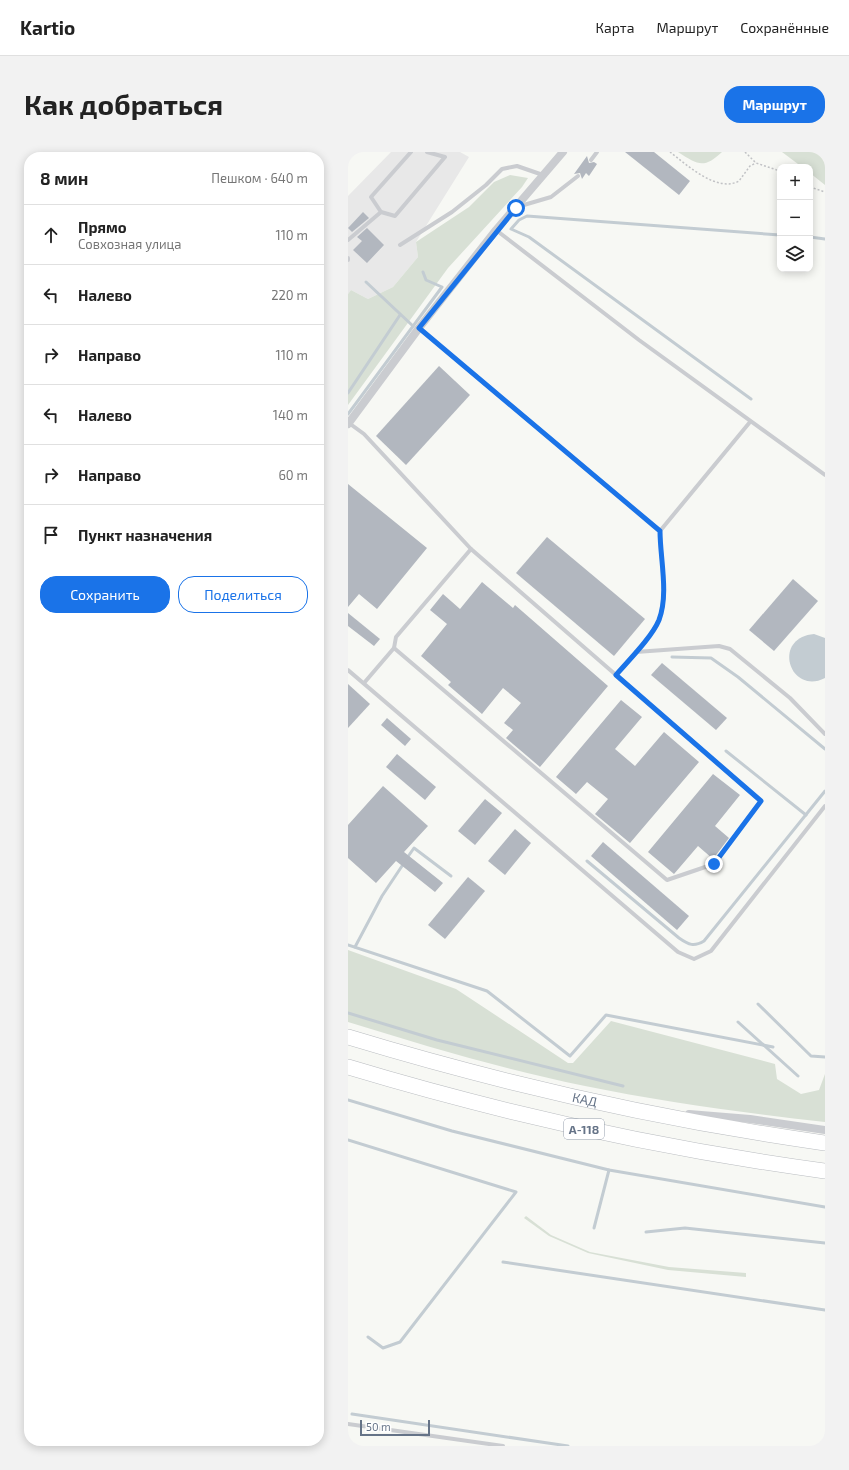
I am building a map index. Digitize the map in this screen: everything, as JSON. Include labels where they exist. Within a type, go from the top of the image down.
[{"type":"highway","name":"КАД","points":[[348,1037],[523,1086],[622,1109],[758,1133],[825,1143]]},
{"type":"highway","name":"А-118","points":[[348,1066],[479,1103],[618,1137],[710,1154],[825,1171]]},
{"type":"street","points":[[348,423],[419,328],[496,230],[563,152]]},
{"type":"street","points":[[622,1109],[750,1119],[825,1130]]},
{"type":"lane","points":[[411,152],[371,198],[380,212],[395,216],[445,157],[427,152]]},
{"type":"lane","points":[[591,160],[597,152]]},
{"type":"lane","points":[[400,245],[452,212],[486,185],[502,169],[517,166],[544,175]]},
{"type":"lane","points":[[516,208],[552,197],[578,176]]},
{"type":"lane","points":[[348,240],[380,212]]},
{"type":"lane","points":[[496,230],[639,340],[825,475]]},
{"type":"lane","points":[[419,328],[660,531]]},
{"type":"lane","points":[[616,675],[636,652],[659,620],[664,591],[660,531],[750,422]]},
{"type":"lane","points":[[348,423],[364,434],[471,549],[761,801],[714,864],[667,880],[394,648]]},
{"type":"lane","points":[[364,684],[394,648],[396,637],[471,549]]},
{"type":"lane","points":[[636,652],[719,646],[730,649],[790,698],[825,734]]},
{"type":"lane","points":[[348,670],[678,952],[694,959],[711,951],[825,806]]},
{"type":"lane","points":[[348,1424],[503,1446]]},
{"type":"path","points":[[670,152],[711,180],[723,185],[739,181],[750,166],[756,162]]},
{"type":"path","points":[[745,152],[756,162],[777,170]]},
{"type":"path","points":[[813,188],[825,192]]},
{"type":"shaded area","points":[[391,152],[460,152],[469,157],[416,242],[418,257],[393,287],[368,299],[351,290],[348,294],[348,196]]},
{"type":"shaded area","points":[[678,152],[722,152],[710,161],[701,163],[691,160]]},
{"type":"shaded area","points":[[782,152],[825,152],[825,185],[813,175],[813,164],[798,164]]},
{"type":"shaded area","points":[[510,175],[528,178],[522,187],[448,268],[348,405],[348,294],[351,290],[368,299],[393,287],[418,257],[416,242],[469,207],[494,182]]},
{"type":"shaded area","points":[[814,634],[825,638],[825,678],[813,681],[802,679],[795,673],[790,664],[789,654],[793,645],[801,638]]},
{"type":"shaded area","points":[[348,950],[456,989],[568,1063],[573,1063],[611,1021],[775,1064],[777,1079],[801,1094],[819,1090],[825,1074],[825,1122],[705,1107],[555,1080],[436,1049],[348,1022]]},
{"type":"shaded area","points":[[526,1216],[551,1235],[590,1252],[669,1267],[746,1273],[746,1277],[668,1270],[588,1253],[549,1236],[524,1218]]},
{"type":"building","points":[[625,152],[654,152],[690,181],[679,195]]},
{"type":"building","points":[[587,156],[589,163],[594,162],[597,164],[589,176],[586,173],[582,179],[580,173],[574,174]]},
{"type":"building","points":[[363,212],[369,218],[352,232],[348,228]]},
{"type":"building","points":[[367,228],[384,245],[367,263],[353,250],[362,241],[357,237]]},
{"type":"building","points":[[439,366],[470,395],[406,465],[376,436]]},
{"type":"building","points":[[348,484],[427,548],[377,609],[359,594],[348,607]]},
{"type":"building","points":[[547,537],[645,619],[614,656],[516,573]]},
{"type":"building","points":[[793,579],[818,601],[774,651],[749,630]]},
{"type":"building","points":[[482,582],[513,608],[515,605],[608,686],[540,767],[506,738],[513,730],[504,723],[521,703],[503,688],[482,714],[448,685],[451,682],[421,656],[447,624],[430,610],[443,594],[460,609]]},
{"type":"building","points":[[348,613],[380,639],[374,646],[348,626]]},
{"type":"building","points":[[662,663],[727,718],[716,730],[651,675]]},
{"type":"building","points":[[348,684],[370,704],[348,728]]},
{"type":"building","points":[[621,700],[642,717],[615,749],[635,766],[664,732],[699,762],[630,843],[595,814],[608,799],[587,782],[576,794],[556,777]]},
{"type":"building","points":[[387,718],[411,739],[405,746],[381,725]]},
{"type":"building","points":[[397,754],[436,787],[425,800],[386,767]]},
{"type":"building","points":[[713,774],[740,795],[715,826],[729,838],[713,859],[698,846],[674,874],[648,852]]},
{"type":"building","points":[[383,786],[428,826],[404,852],[443,883],[435,892],[396,861],[376,883],[348,858],[348,825]]},
{"type":"building","points":[[485,799],[502,813],[475,845],[458,831]]},
{"type":"building","points":[[515,829],[531,843],[505,875],[488,861]]},
{"type":"building","points":[[603,842],[689,916],[677,930],[591,856]]},
{"type":"building","points":[[468,877],[485,891],[445,939],[428,925]]},
{"type":"waterway","points":[[751,399],[529,237],[511,229],[519,220],[527,216],[777,235]]},
{"type":"waterway","points":[[813,237],[825,239]]},
{"type":"waterway","points":[[348,414],[442,287],[426,280],[423,272]]},
{"type":"waterway","points":[[366,282],[413,326]]},
{"type":"waterway","points":[[348,393],[400,315]]},
{"type":"waterway","points":[[672,657],[711,658],[738,677],[825,749]]},
{"type":"waterway","points":[[726,751],[806,815]]},
{"type":"waterway","points":[[587,861],[679,938],[689,944],[694,945],[704,941],[825,791]]},
{"type":"waterway","points":[[407,858],[414,848],[451,876]]},
{"type":"waterway","points":[[355,947],[382,896],[404,863]]},
{"type":"waterway","points":[[348,945],[487,991],[570,1056],[606,1015],[773,1047]]},
{"type":"waterway","points":[[758,1004],[811,1056],[825,1057]]},
{"type":"waterway","points":[[348,1013],[437,1040],[623,1086]]},
{"type":"waterway","points":[[738,1022],[798,1076]]},
{"type":"waterway","points":[[348,1100],[452,1131],[609,1170],[825,1207]]},
{"type":"waterway","points":[[348,1140],[516,1192],[400,1342],[383,1348],[368,1337]]},
{"type":"waterway","points":[[594,1228],[609,1170]]},
{"type":"waterway","points":[[646,1232],[685,1228],[825,1243]]},
{"type":"waterway","points":[[503,1262],[825,1310]]},
{"type":"waterway","points":[[352,1414],[568,1446]]},
{"type":"route","points":[[516,208],[496,230],[419,328],[660,531],[664,591],[659,620],[644,643],[616,675],[761,801],[714,864]]}]
